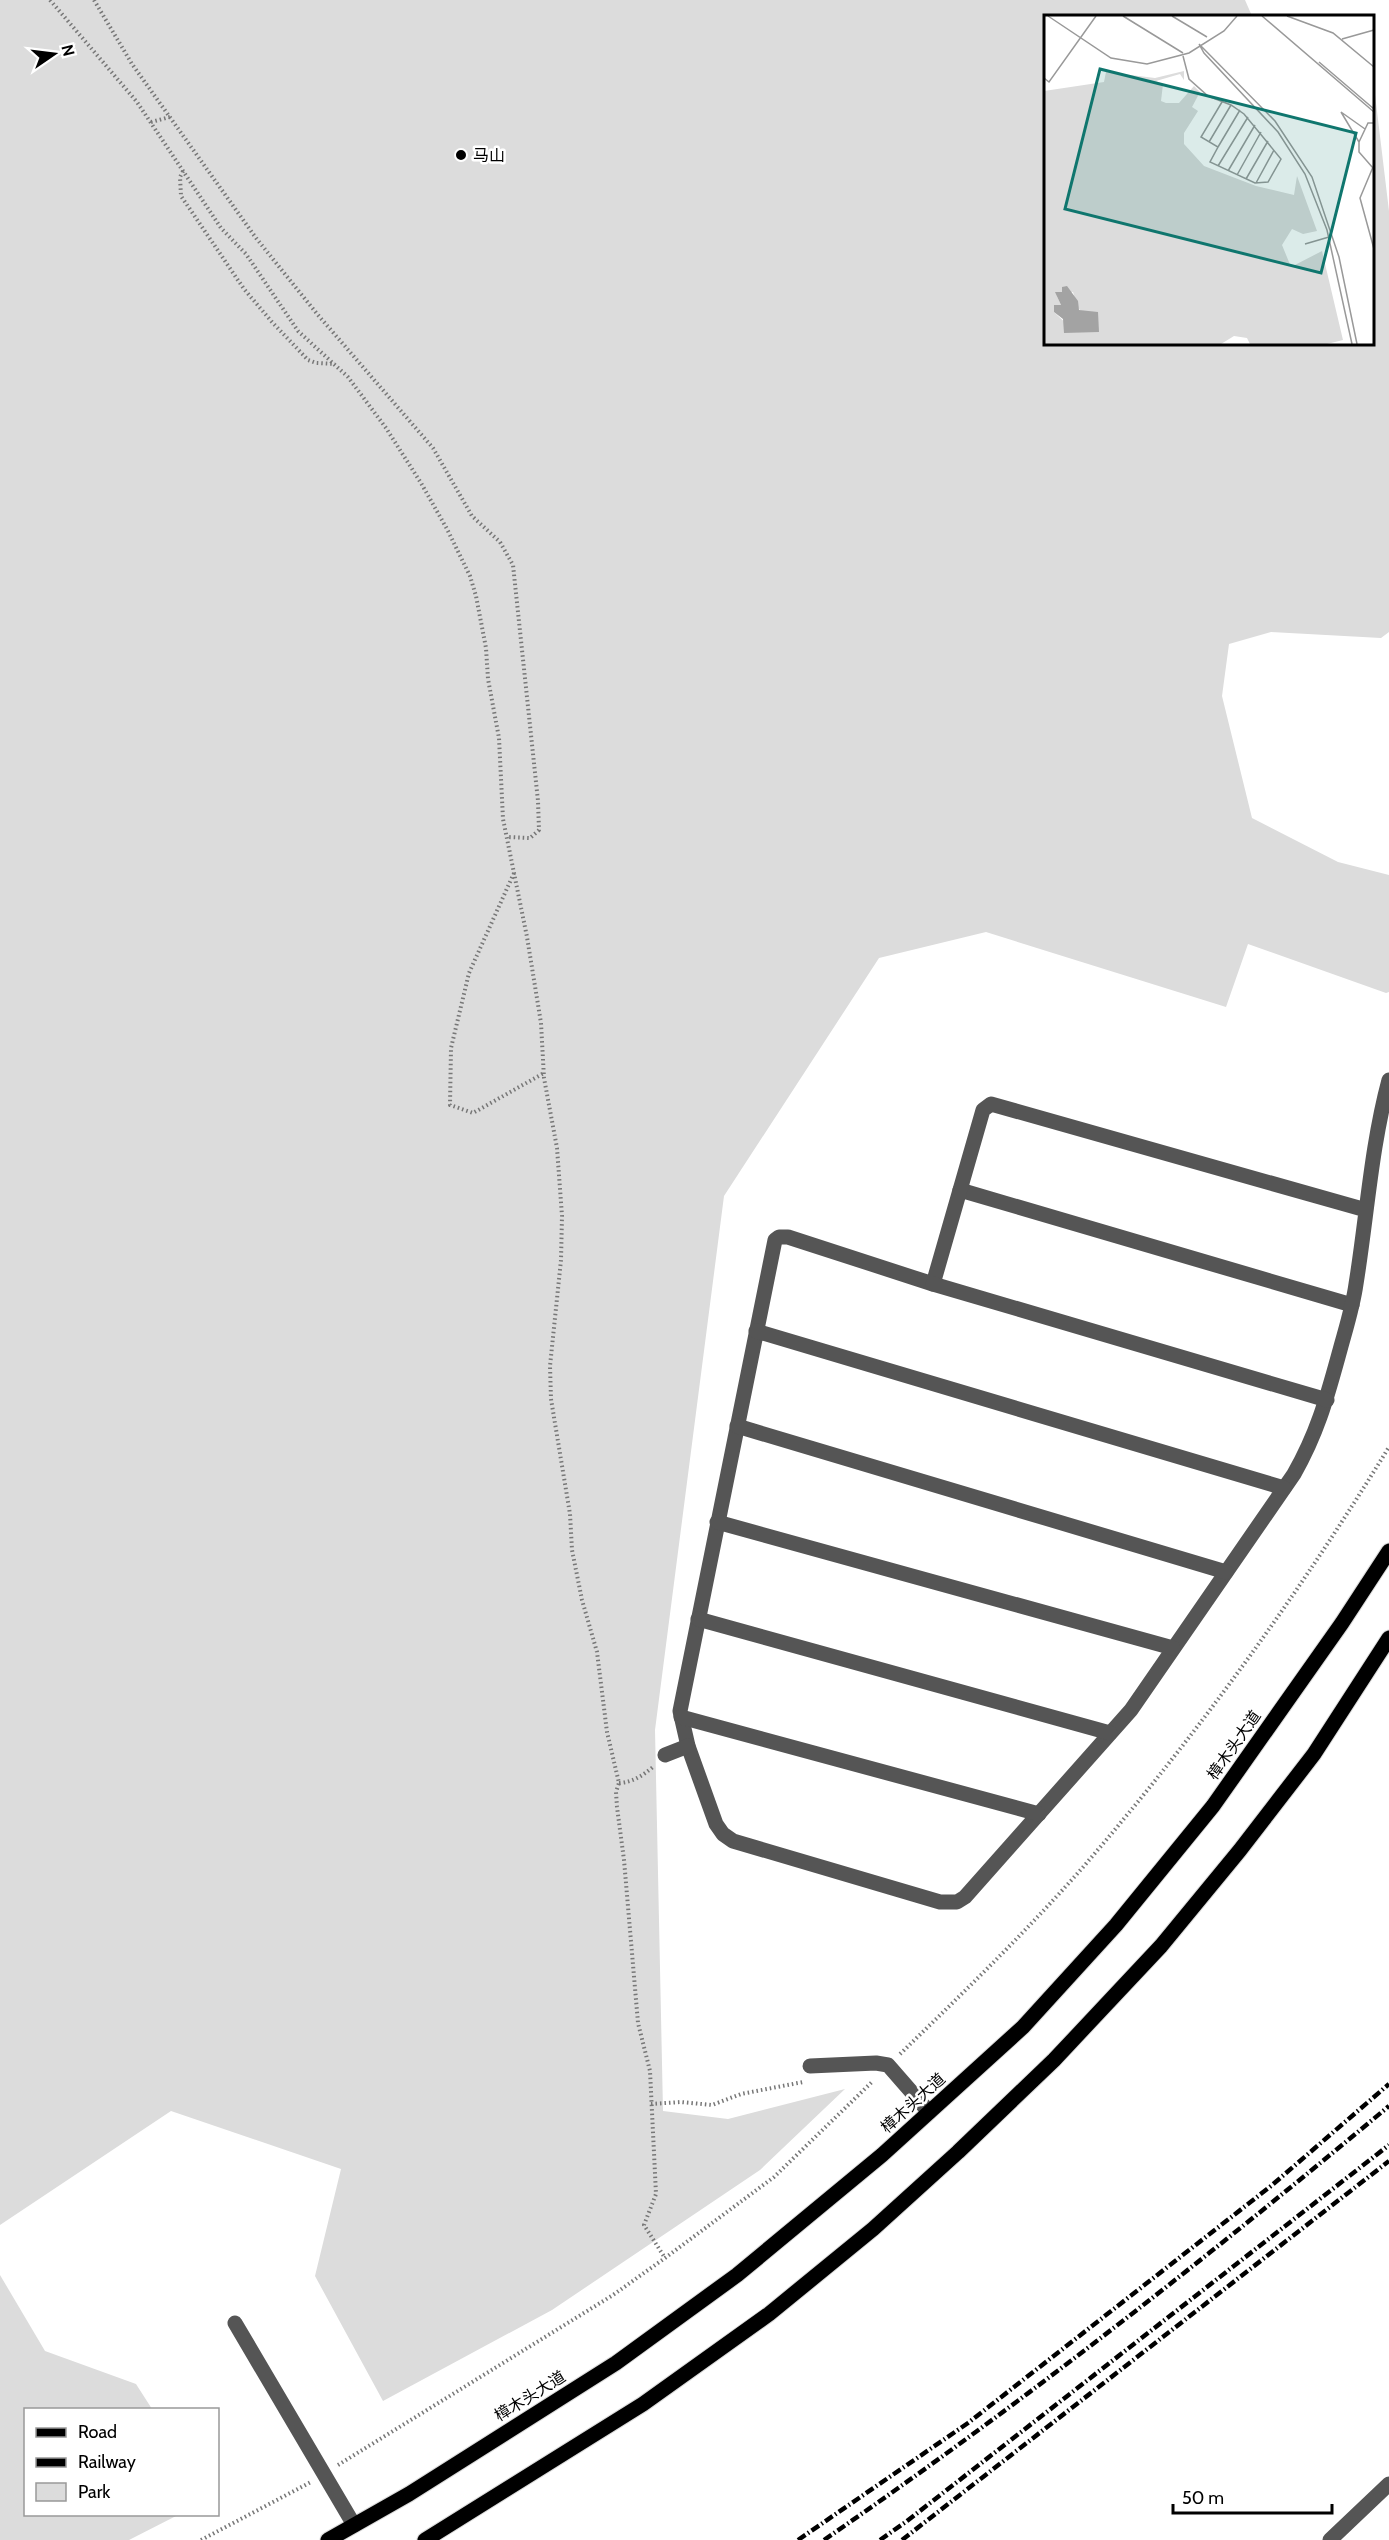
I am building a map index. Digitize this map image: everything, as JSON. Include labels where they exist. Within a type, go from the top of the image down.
[{"type":"main road","name":"樟木头大道","points":[[328,2540],[409,2494],[616,2363],[737,2274],[882,2155],[1023,2027],[1116,1924],[1213,1806],[1342,1623],[1389,1551]]},
{"type":"main road","points":[[425,2540],[643,2404],[759,2320],[873,2229],[958,2152],[1054,2060],[1161,1946],[1240,1850],[1314,1754],[1389,1638]]},
{"type":"lane","points":[[1327,1400],[933,1284],[788,1237],[779,1237],[774,1244],[683,1694],[681,1717],[688,1746],[716,1824],[723,1834],[733,1841],[940,1902],[957,1902],[965,1897],[1039,1815],[1131,1710],[1284,1488],[1308,1449],[1327,1400],[1352,1305],[1377,1135],[1389,1080]]},
{"type":"lane","points":[[933,1284],[983,1110],[991,1104],[1366,1210]]},
{"type":"lane","points":[[960,1190],[1352,1305]]},
{"type":"lane","points":[[756,1330],[1284,1488]]},
{"type":"lane","points":[[737,1426],[1226,1572]]},
{"type":"lane","points":[[717,1522],[1173,1648]]},
{"type":"lane","points":[[698,1619],[1110,1733]]},
{"type":"lane","points":[[681,1717],[1039,1815]]},
{"type":"lane","points":[[665,1755],[688,1746]]},
{"type":"lane","points":[[810,2066],[876,2063],[888,2065],[929,2112]]},
{"type":"lane","points":[[235,2323],[354,2525]]},
{"type":"lane","points":[[1330,2540],[1389,2484]]},
{"type":"path","points":[[50,0],[97,53],[151,122],[222,228],[246,254],[298,331],[348,377],[386,428],[422,483],[470,576],[486,648],[488,679],[499,738],[503,819],[541,1023],[544,1076],[557,1148],[561,1260],[550,1366],[551,1399],[570,1514],[572,1550],[582,1600],[597,1652],[607,1732],[619,1783],[616,1792],[617,1808],[623,1849],[638,2023],[649,2063],[656,2194],[644,2224],[665,2258]]},
{"type":"path","points":[[94,0],[132,63],[256,238],[318,315],[433,448],[472,516],[500,542],[508,553],[513,565],[538,801],[539,830],[530,838],[507,837]]},
{"type":"path","points":[[151,122],[171,117]]},
{"type":"path","points":[[183,171],[180,177],[181,196],[244,289],[309,360],[316,363],[336,364]]},
{"type":"path","points":[[514,872],[469,973],[451,1048],[450,1105],[473,1113],[544,1076]]},
{"type":"path","points":[[619,1783],[638,1778],[665,1755]]},
{"type":"path","points":[[651,2104],[681,2102],[712,2105],[741,2094],[805,2082]]},
{"type":"green space","points":[[0,0],[1245,0],[1252,15],[1044,15],[1044,345],[1374,345],[1374,86],[1389,211],[1389,632],[1381,638],[1271,632],[1229,644],[1222,696],[1252,818],[1338,862],[1389,875],[1389,992],[1386,993],[1248,944],[1226,1007],[986,932],[879,958],[724,1196],[655,1730],[663,2111],[728,2119],[845,2089],[760,2170],[552,2310],[383,2401],[315,2276],[341,2169],[171,2111],[0,2225]]},
{"type":"green space","points":[[0,2275],[45,2351],[136,2384],[151,2408],[24,2408],[24,2516],[176,2516],[129,2540],[0,2540]]},
{"type":"railway","points":[[798,2540],[968,2423],[1271,2186],[1389,2084]]},
{"type":"railway","points":[[824,2540],[1041,2384],[1181,2275],[1389,2106]]},
{"type":"railway","points":[[880,2540],[1389,2145]]},
{"type":"railway","points":[[902,2540],[1389,2161]]},
{"type":"place","name":"马山","points":[[461,155]]}]
